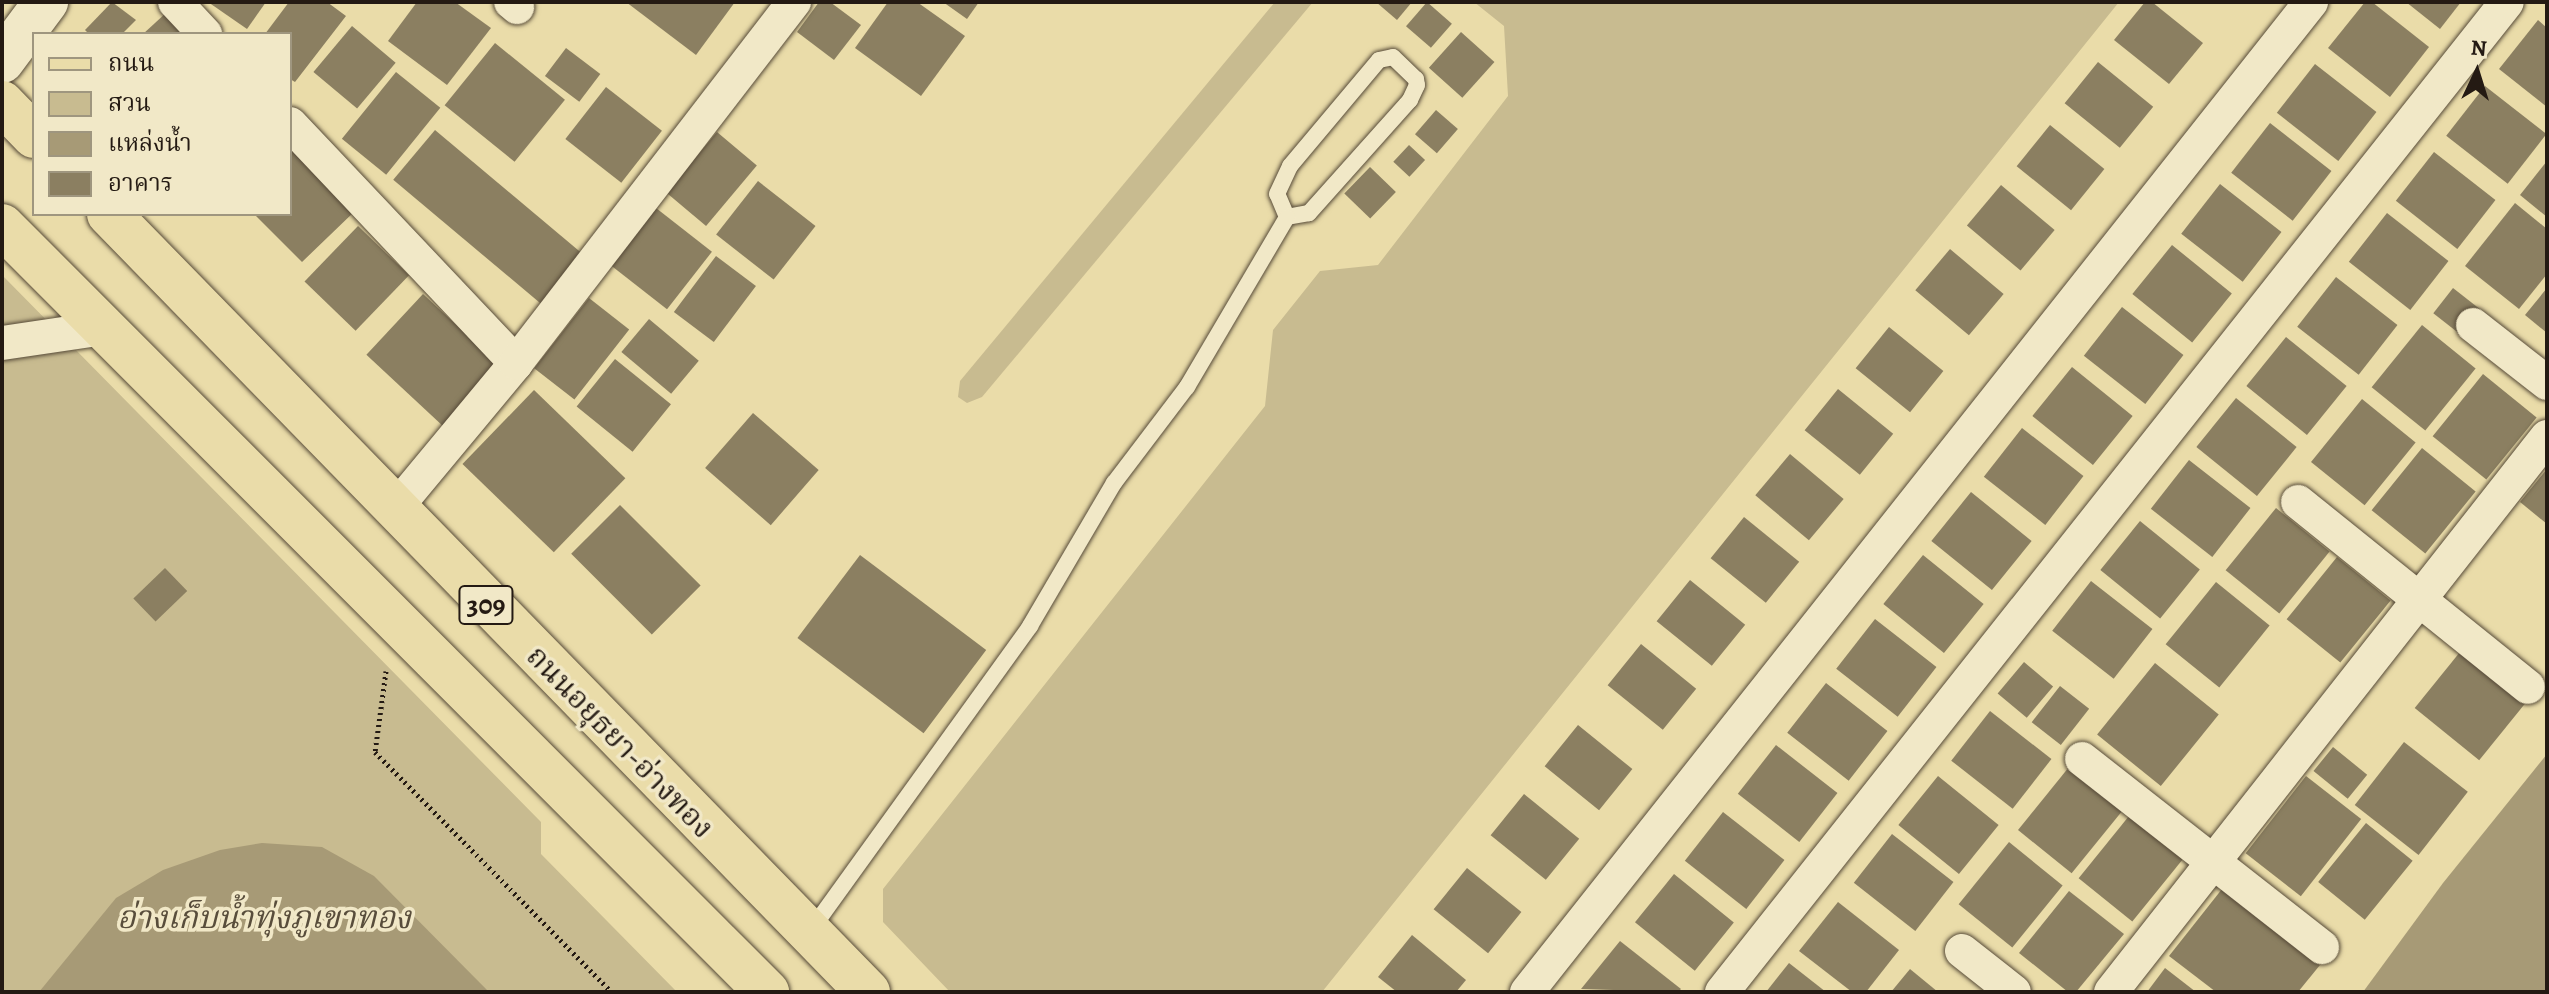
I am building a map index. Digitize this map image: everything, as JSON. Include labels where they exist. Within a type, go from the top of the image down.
[{"type":"main road","points":[[2,103],[32,134]]},
{"type":"main road","name":"ถนนอยุธยา-อ่างทอง","points":[[111,216],[394,510],[868,992]]},
{"type":"main road","name":"309","points":[[2,226],[392,617],[752,985]]},
{"type":"street","points":[[2,61],[46,2]]},
{"type":"street","points":[[175,2],[203,32]]},
{"type":"street","points":[[394,510],[516,363],[794,2]]},
{"type":"street","points":[[1527,992],[2311,2]]},
{"type":"street","points":[[1722,992],[2507,2]]},
{"type":"street","points":[[292,126],[516,363]]},
{"type":"street","points":[[2473,325],[2547,383]]},
{"type":"street","points":[[2,343],[103,328]]},
{"type":"street","points":[[2111,992],[2547,437]]},
{"type":"street","points":[[2298,502],[2528,687]]},
{"type":"street","points":[[2082,759],[2322,947]]},
{"type":"street","points":[[1962,951],[2014,992]]},
{"type":"lane","points":[[808,934],[1030,626],[1114,483],[1187,387],[1287,217],[1309,213],[1410,100],[1417,85],[1408,67],[1393,57],[1379,60],[1290,166],[1277,194],[1287,217]]},
{"type":"path","points":[[392,617],[375,752],[612,992]]},
{"type":"green space","points":[[1275,2],[1313,2],[982,397],[967,403],[958,397],[960,381]]},
{"type":"green space","points":[[1474,2],[2119,2],[1322,992],[950,992],[883,922],[883,889],[1265,406],[1273,330],[1320,271],[1378,265],[1508,96],[1504,26]]},
{"type":"green space","points":[[2,275],[541,822],[541,854],[677,992],[2,992]]},
{"type":"water","points":[[2547,754],[2547,992],[2363,992],[2443,883]]},
{"type":"water","name":"อ่างเก็บน้ำทุ่งภูเขาทอง","points":[[262,843],[322,847],[374,876],[489,992],[39,992],[116,898],[163,870],[220,850]]},
{"type":"building","points":[[112,2],[136,20],[124,32],[85,30]]},
{"type":"building","points":[[208,2],[266,2],[247,29]]},
{"type":"building","points":[[289,2],[327,2],[346,16],[295,82],[292,80],[292,32],[266,32]]},
{"type":"building","points":[[417,2],[455,2],[491,28],[447,85],[388,41]]},
{"type":"building","points":[[626,2],[735,2],[696,55]]},
{"type":"building","points":[[819,2],[830,2],[861,25],[834,60],[797,32]]},
{"type":"building","points":[[888,2],[917,2],[965,36],[921,96],[855,48]]},
{"type":"building","points":[[943,2],[979,2],[967,19]]},
{"type":"building","points":[[1376,2],[1412,2],[1397,20]]},
{"type":"building","points":[[1427,2],[1452,24],[1431,48],[1406,26]]},
{"type":"building","points":[[2145,2],[2152,2],[2203,43],[2169,84],[2114,40]]},
{"type":"building","points":[[2365,2],[2372,2],[2429,47],[2390,97],[2328,48]]},
{"type":"building","points":[[2406,2],[2461,2],[2440,29]]},
{"type":"building","points":[[167,12],[185,32],[145,32]]},
{"type":"building","points":[[2538,20],[2547,28],[2547,107],[2499,69]]},
{"type":"building","points":[[352,26],[396,63],[357,109],[313,72]]},
{"type":"building","points":[[1461,32],[1494,62],[1462,98],[1429,68]]},
{"type":"building","points":[[495,43],[565,100],[515,162],[445,105]]},
{"type":"building","points":[[566,48],[600,74],[579,102],[545,76]]},
{"type":"building","points":[[2098,62],[2153,107],[2120,148],[2065,103]]},
{"type":"building","points":[[2315,64],[2376,112],[2338,161],[2277,113]]},
{"type":"building","points":[[396,72],[440,108],[386,175],[342,139]]},
{"type":"building","points":[[2485,86],[2546,134],[2508,184],[2446,136]]},
{"type":"building","points":[[606,87],[662,131],[621,183],[565,139]]},
{"type":"building","points":[[1436,110],[1458,129],[1437,153],[1415,134]]},
{"type":"building","points":[[2270,123],[2331,171],[2293,221],[2231,173]]},
{"type":"building","points":[[2050,125],[2104,169],[2071,210],[2017,166]]},
{"type":"building","points":[[435,130],[584,255],[542,304],[393,180]]},
{"type":"building","points":[[717,132],[757,165],[706,226],[666,193]]},
{"type":"building","points":[[1409,145],[1425,160],[1409,177],[1393,162]]},
{"type":"building","points":[[292,147],[355,211],[302,262],[256,216],[292,216]]},
{"type":"building","points":[[2434,152],[2495,200],[2457,249],[2396,201]]},
{"type":"building","points":[[2547,161],[2547,217],[2520,195]]},
{"type":"building","points":[[1370,167],[1396,192],[1370,219],[1344,194]]},
{"type":"building","points":[[758,181],[816,226],[774,280],[716,235]]},
{"type":"building","points":[[2220,184],[2281,232],[2243,282],[2181,234]]},
{"type":"building","points":[[2001,185],[2055,230],[2021,271],[1967,226]]},
{"type":"building","points":[[2515,203],[2547,229],[2547,274],[2519,309],[2465,266]]},
{"type":"building","points":[[656,208],[712,252],[667,309],[611,266]]},
{"type":"building","points":[[2387,213],[2448,261],[2410,310],[2349,262]]},
{"type":"building","points":[[358,226],[409,275],[356,331],[305,281]]},
{"type":"building","points":[[2172,245],[2232,293],[2192,342],[2132,294]]},
{"type":"building","points":[[1950,249],[2004,294],[1969,335],[1915,290]]},
{"type":"building","points":[[716,256],[756,286],[714,342],[674,312]]},
{"type":"building","points":[[2336,277],[2397,325],[2359,375],[2297,327]]},
{"type":"building","points":[[2453,288],[2480,309],[2460,334],[2433,313]]},
{"type":"building","points":[[2547,288],[2547,333],[2525,315]]},
{"type":"building","points":[[423,294],[500,366],[443,426],[366,355]]},
{"type":"building","points":[[589,298],[629,329],[574,400],[534,368]]},
{"type":"building","points":[[2122,307],[2183,355],[2145,404],[2084,356]]},
{"type":"building","points":[[649,319],[699,361],[671,394],[621,352]]},
{"type":"building","points":[[2422,325],[2476,368],[2425,431],[2372,387]]},
{"type":"building","points":[[1889,327],[1943,371],[1910,412],[1856,368]]},
{"type":"building","points":[[2286,337],[2347,386],[2307,435],[2246,386]]},
{"type":"building","points":[[615,359],[671,404],[633,452],[577,406]]},
{"type":"building","points":[[2072,367],[2133,416],[2093,465],[2032,416]]},
{"type":"building","points":[[2483,374],[2537,417],[2486,480],[2433,436]]},
{"type":"building","points":[[1838,389],[1893,434],[1860,475],[1805,430]]},
{"type":"building","points":[[534,390],[625,478],[554,552],[462,464]]},
{"type":"building","points":[[2236,398],[2297,447],[2257,496],[2196,447]]},
{"type":"building","points":[[2362,399],[2416,442],[2365,505],[2311,462]]},
{"type":"building","points":[[753,413],[819,470],[771,525],[705,468]]},
{"type":"building","points":[[2022,428],[2083,476],[2045,525],[1984,477]]},
{"type":"building","points":[[2422,448],[2476,491],[2425,554],[2372,510]]},
{"type":"building","points":[[1790,454],[1844,499],[1809,540],[1755,495]]},
{"type":"building","points":[[2189,460],[2250,508],[2212,557],[2151,509]]},
{"type":"building","points":[[2547,469],[2547,524],[2520,502]]},
{"type":"building","points":[[1971,492],[2032,541],[1992,590],[1931,541]]},
{"type":"building","points":[[620,505],[701,586],[652,634],[571,554]]},
{"type":"building","points":[[2276,508],[2330,551],[2279,614],[2226,570]]},
{"type":"building","points":[[1744,517],[1799,562],[1766,603],[1711,558]]},
{"type":"building","points":[[2140,521],[2200,569],[2160,618],[2100,570]]},
{"type":"building","points":[[860,555],[986,650],[924,733],[797,638]]},
{"type":"building","points":[[1923,555],[1984,604],[1944,653],[1883,604]]},
{"type":"building","points":[[2337,557],[2391,600],[2340,663],[2287,619]]},
{"type":"building","points":[[165,568],[187,591],[156,622],[133,599]]},
{"type":"building","points":[[1690,580],[1745,625],[1712,666],[1657,621]]},
{"type":"building","points":[[2091,581],[2152,629],[2114,679],[2052,631]]},
{"type":"building","points":[[2216,582],[2270,625],[2219,688],[2166,644]]},
{"type":"building","points":[[1875,619],[1936,667],[1898,717],[1836,669]]},
{"type":"building","points":[[1641,644],[1696,689],[1663,730],[1608,685]]},
{"type":"building","points":[[2460,652],[2525,704],[2479,760],[2415,708]]},
{"type":"building","points":[[2024,662],[2053,686],[2027,718],[1998,693]]},
{"type":"building","points":[[2155,663],[2219,715],[2161,786],[2097,734]]},
{"type":"building","points":[[1826,683],[1887,731],[1849,781],[1787,733]]},
{"type":"building","points":[[2060,686],[2089,709],[2061,745],[2032,722]]},
{"type":"building","points":[[1990,711],[2051,759],[2013,809],[1951,761]]},
{"type":"building","points":[[1578,725],[1632,769],[1599,810],[1545,766]]},
{"type":"building","points":[[2404,742],[2468,792],[2419,855],[2355,805]]},
{"type":"building","points":[[1776,745],[1837,793],[1799,842],[1738,794]]},
{"type":"building","points":[[2333,747],[2367,775],[2348,799],[2313,771]]},
{"type":"building","points":[[2069,767],[2123,810],[2072,873],[2018,830]]},
{"type":"building","points":[[1938,776],[1999,825],[1959,874],[1898,825]]},
{"type":"building","points":[[2306,776],[2361,819],[2301,896],[2246,853]]},
{"type":"building","points":[[1524,794],[1579,839],[1546,880],[1491,835]]},
{"type":"building","points":[[1723,812],[1784,860],[1746,909],[1685,861]]},
{"type":"building","points":[[2129,816],[2183,859],[2132,922],[2079,878]]},
{"type":"building","points":[[2366,823],[2413,861],[2365,920],[2318,882]]},
{"type":"building","points":[[1892,834],[1953,882],[1915,931],[1854,883]]},
{"type":"building","points":[[2009,842],[2063,885],[2012,948],[1959,904]]},
{"type":"building","points":[[1467,868],[1521,912],[1488,953],[1434,909]]},
{"type":"building","points":[[1674,874],[1734,922],[1695,971],[1635,922]]},
{"type":"building","points":[[2222,889],[2320,965],[2298,992],[2216,992],[2169,956]]},
{"type":"building","points":[[2069,891],[2124,934],[2076,992],[2068,992],[2019,953]]},
{"type":"building","points":[[1838,902],[1899,950],[1866,992],[1852,992],[1799,951]]},
{"type":"building","points":[[1412,935],[1466,980],[1456,992],[1397,992],[1378,977]]},
{"type":"building","points":[[1620,941],[1681,989],[1678,992],[1581,989]]},
{"type":"building","points":[[1789,963],[1826,992],[1766,992]]},
{"type":"building","points":[[2165,968],[2196,992],[2147,992]]},
{"type":"building","points":[[1910,969],[1938,992],[1891,992]]}]
